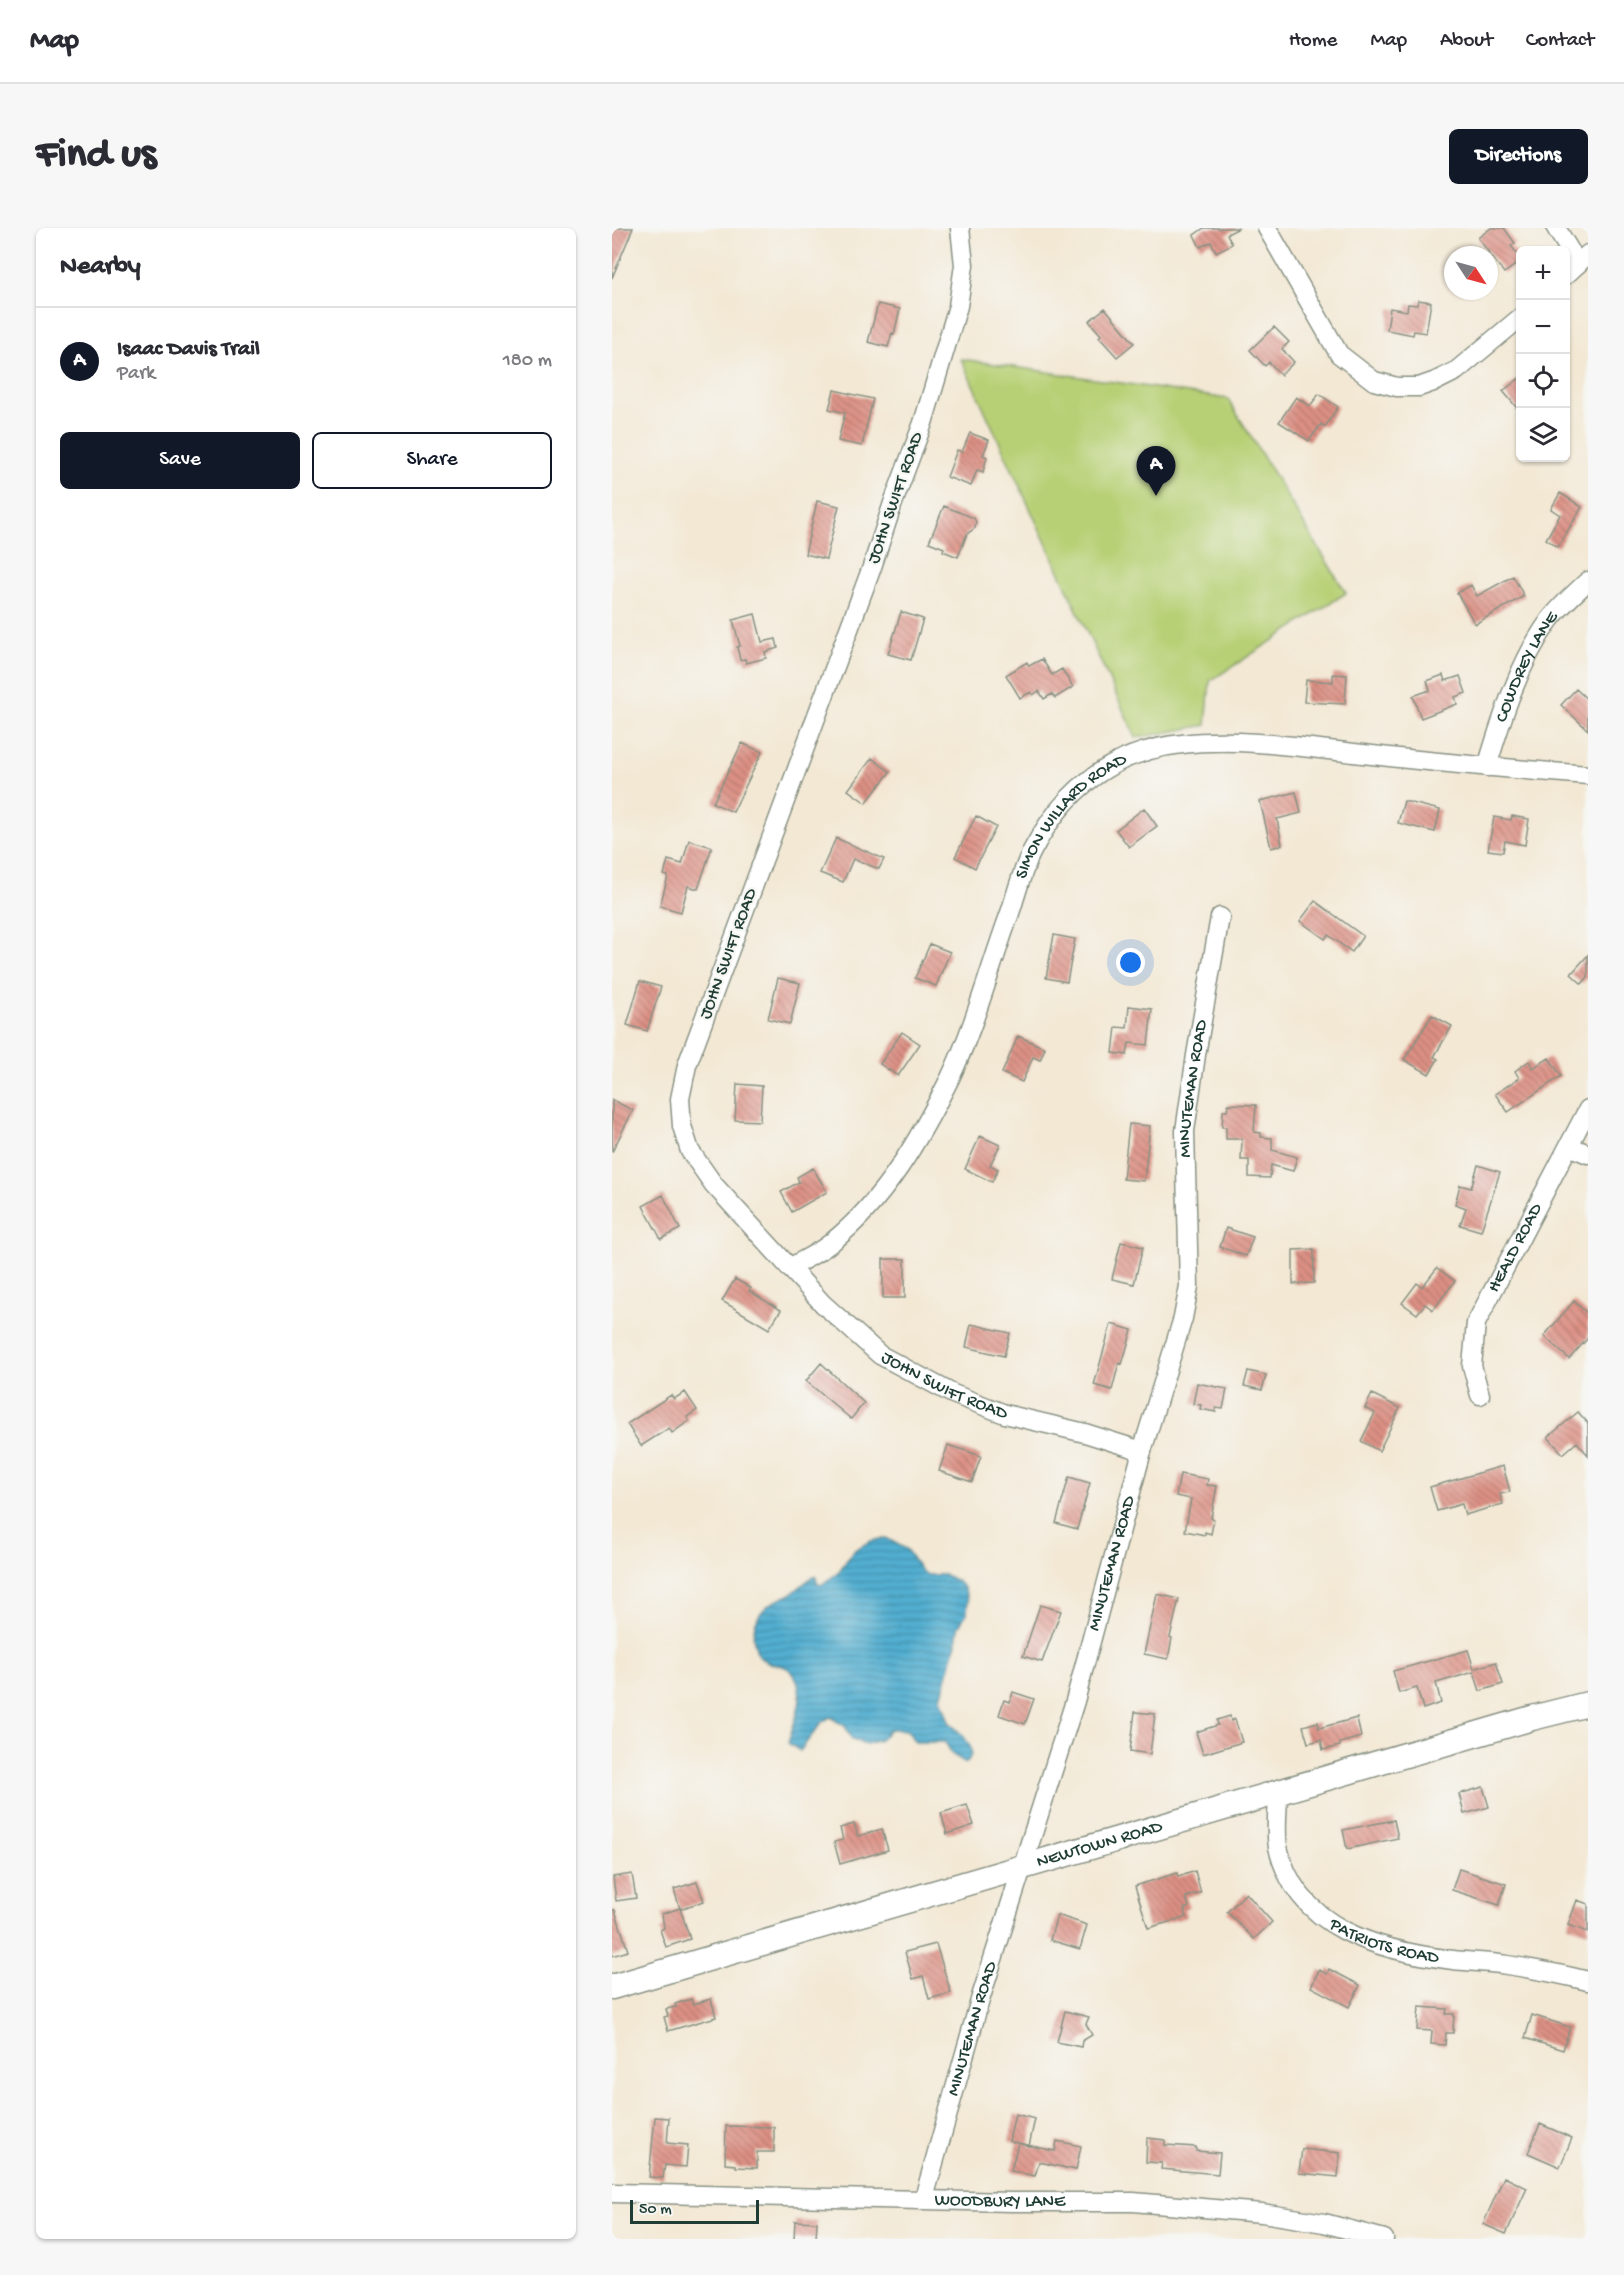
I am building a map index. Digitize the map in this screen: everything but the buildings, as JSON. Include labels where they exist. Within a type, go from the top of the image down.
[{"type":"street","name":"JOHN SWIFT ROAD","points":[[960,228],[964,265],[958,306],[944,358],[872,567],[687,1065],[680,1099],[682,1126],[690,1151],[714,1185],[823,1304],[880,1355],[953,1394],[1005,1414],[1085,1433],[1142,1451]]},
{"type":"street","points":[[1267,228],[1339,354],[1374,381],[1397,387],[1419,387],[1436,381],[1456,371],[1516,320]]},
{"type":"street","points":[[1556,228],[1577,264]]},
{"type":"street","name":"COWDREY LANE","points":[[1487,767],[1513,691],[1534,645],[1550,620],[1588,581]]},
{"type":"street","name":"SIMON WILLARD ROAD","points":[[789,1268],[831,1244],[871,1205],[901,1166],[951,1076],[1031,853],[1060,807],[1078,788],[1108,766],[1159,748],[1183,743],[1220,742],[1588,776]]},
{"type":"street","name":"MINUTEMAN ROAD","points":[[924,2198],[980,2000],[1075,1701],[1142,1451],[1183,1318],[1189,1286],[1185,1131],[1220,917]]},
{"type":"street","name":"HEALD ROAD","points":[[1480,1395],[1472,1366],[1476,1323],[1588,1109]]},
{"type":"street","points":[[1569,1146],[1588,1154]]},
{"type":"street","name":"NEWTOWN ROAD","points":[[612,1986],[1532,1718],[1588,1704]]},
{"type":"street","name":"PATRIOTS ROAD","points":[[1278,1792],[1278,1846],[1293,1886],[1314,1911],[1335,1926],[1376,1944],[1451,1960],[1506,1965],[1588,1981]]},
{"type":"street","name":"WOODBURY LANE","points":[[612,2193],[924,2198],[1012,2202],[1133,2202],[1262,2213],[1324,2223],[1384,2239]]},
{"type":"green space","points":[[961,359],[1228,399],[1346,593],[1210,681],[1206,725],[1136,738]]},
{"type":"water","points":[[886,1538],[906,1549],[921,1571],[927,1575],[945,1575],[957,1581],[964,1588],[968,1600],[967,1612],[958,1628],[941,1698],[949,1722],[970,1746],[972,1755],[966,1763],[953,1755],[945,1742],[915,1742],[907,1730],[890,1729],[880,1740],[866,1744],[852,1739],[845,1726],[830,1717],[822,1722],[800,1751],[788,1743],[800,1702],[798,1685],[792,1672],[785,1667],[762,1659],[758,1654],[753,1634],[758,1617],[770,1604],[791,1594],[813,1577],[816,1577],[817,1583],[821,1585],[838,1573],[854,1550],[871,1541]]},
{"type":"place","name":"Isaac Davis Trail","points":[[1156,496]]}]
